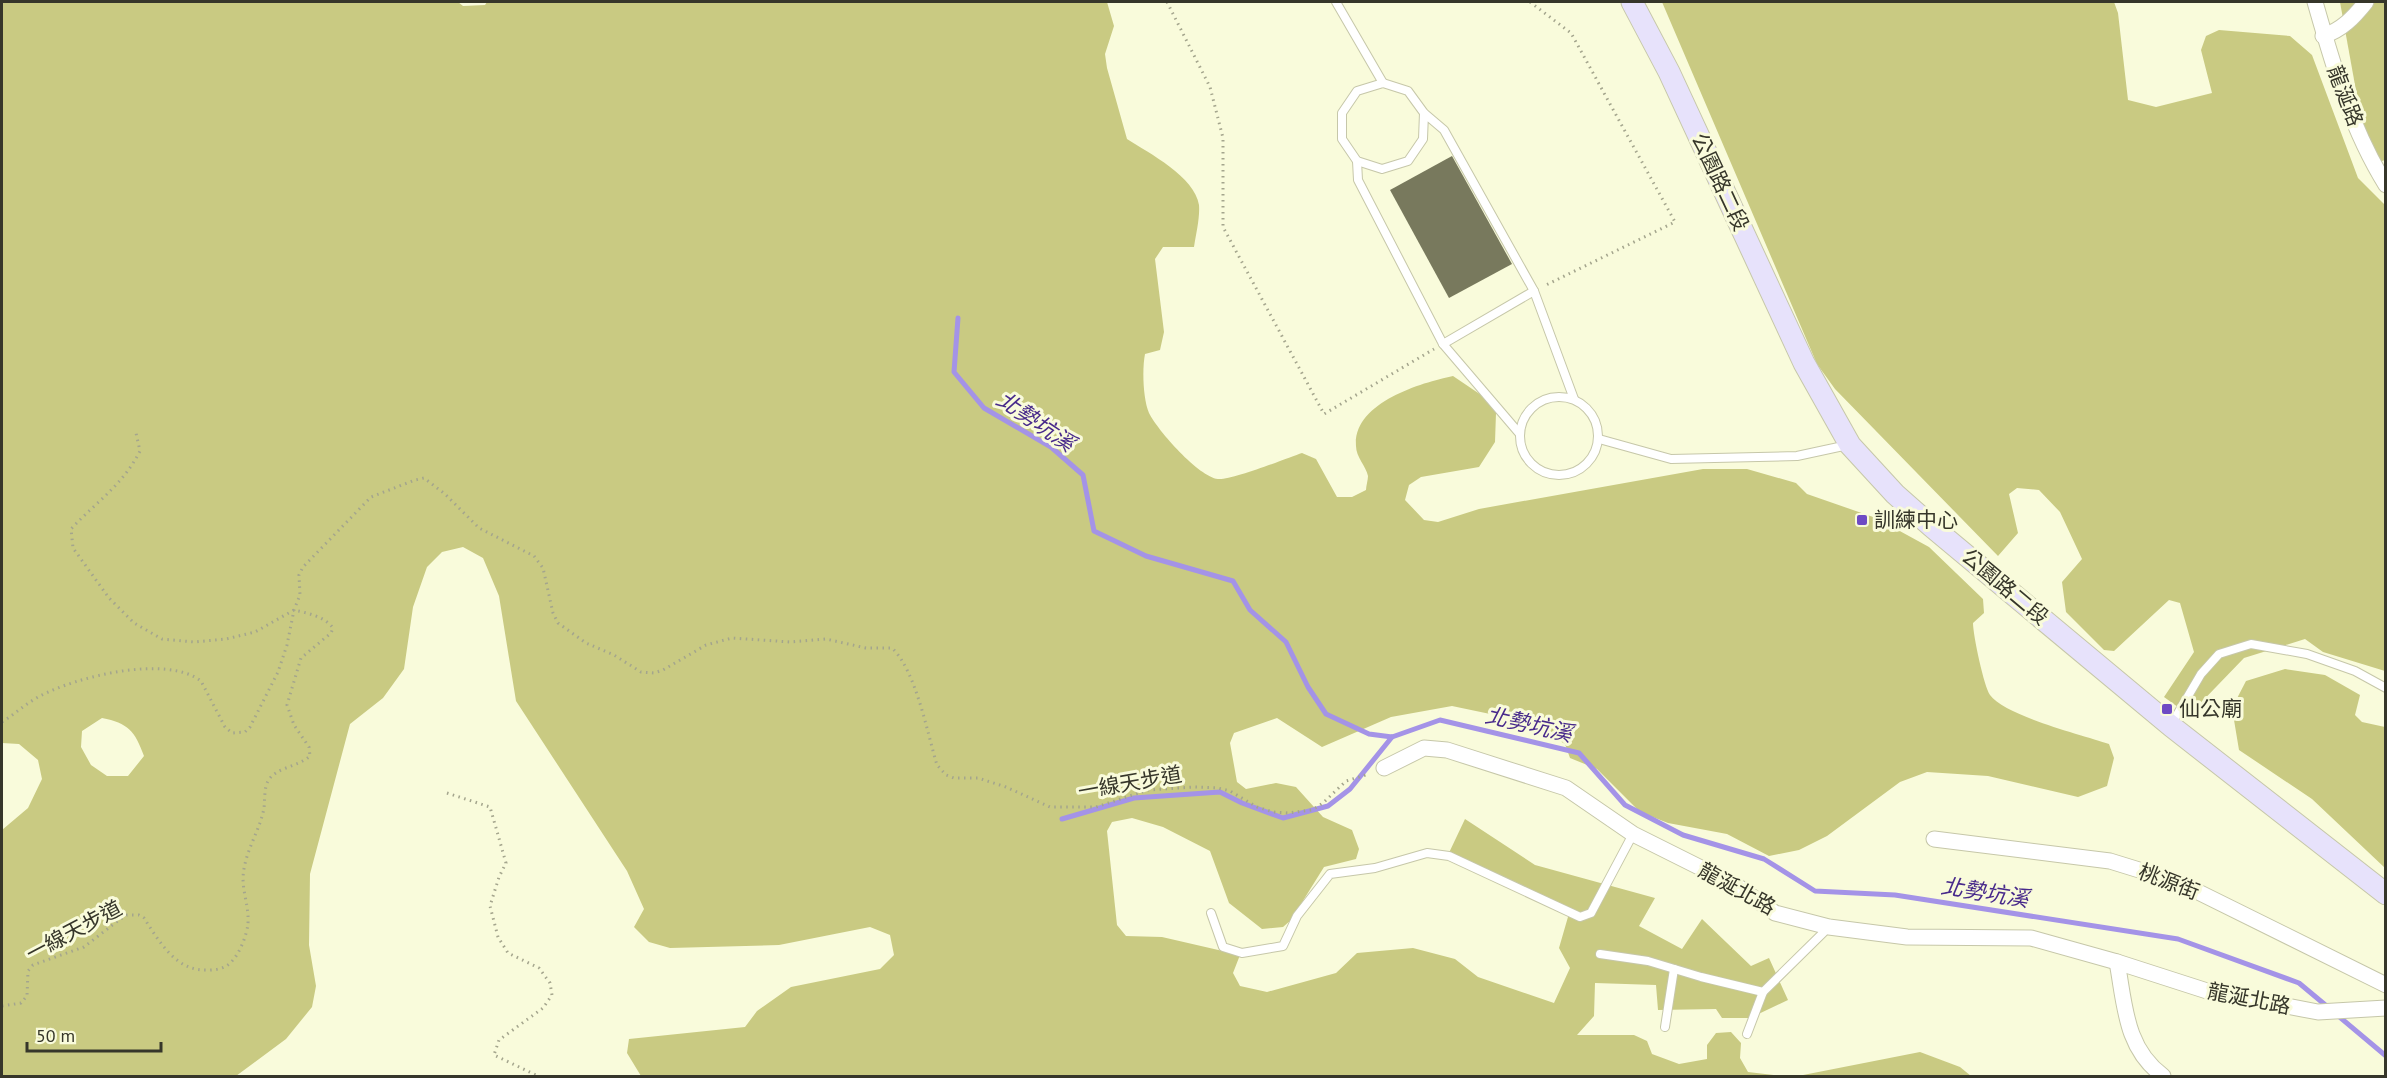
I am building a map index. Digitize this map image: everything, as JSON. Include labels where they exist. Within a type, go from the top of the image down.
[{"type":"main road","name":"公園路二段","points":[[1632,2],[1669,72],[1804,363],[1850,445],[1895,494],[1931,526],[2171,726],[2385,894]]},
{"type":"street","name":"龍涎路","points":[[2315,2],[2323,36],[2347,106],[2372,163],[2385,185]]},
{"type":"street","points":[[2323,36],[2335,32],[2355,16],[2366,2]]},
{"type":"street","name":"龍涎北路","points":[[1384,768],[1424,748],[1447,750],[1566,788],[1633,834],[1737,886],[1775,913],[1829,927],[1907,937],[2031,938],[2117,962],[2206,991],[2318,1012],[2385,1008]]},
{"type":"street","name":"桃源街","points":[[1934,839],[2110,861],[2178,882],[2385,985]]},
{"type":"street","points":[[2117,962],[2132,1037],[2149,1066],[2163,1077]]},
{"type":"lane","points":[[1336,2],[1383,83]]},
{"type":"lane","points":[[1383,83],[1408,91],[1424,113],[1444,130],[1534,291],[1574,399],[1593,415],[1599,439],[1589,461],[1568,475],[1543,473],[1524,457],[1519,433],[1443,344],[1358,180],[1357,161],[1341,139],[1342,113],[1357,91],[1383,83]]},
{"type":"lane","points":[[1357,161],[1382,169],[1408,161],[1424,139],[1424,113]]},
{"type":"lane","points":[[1443,344],[1534,291]]},
{"type":"lane","points":[[1519,433],[1528,410],[1549,397],[1574,399]]},
{"type":"lane","points":[[1599,439],[1671,459],[1797,456],[1850,445]]},
{"type":"lane","points":[[2171,726],[2201,674],[2219,654],[2251,644],[2307,654],[2355,671],[2385,688]]},
{"type":"lane","points":[[1211,913],[1223,947],[1242,953],[1283,946],[1297,916],[1330,874],[1375,868],[1427,853],[1449,856],[1580,917],[1591,913],[1633,834]]},
{"type":"lane","points":[[1747,1034],[1762,992],[1829,927]]},
{"type":"lane","points":[[1600,954],[1648,961],[1762,992]]},
{"type":"lane","points":[[1665,1027],[1674,969]]},
{"type":"path","points":[[1167,2],[1210,87],[1223,138],[1222,227],[1324,414],[1443,344]]},
{"type":"path","points":[[1530,2],[1571,33],[1675,222],[1534,291]]},
{"type":"path","points":[[136,433],[140,451],[132,466],[109,495],[86,513],[71,529],[73,548],[109,598],[134,623],[162,639],[194,642],[226,639],[255,632],[294,610]]},
{"type":"path","name":"一線天步道","points":[[2,722],[21,707],[68,684],[119,672],[159,669],[196,676],[201,681],[225,727],[232,733],[245,732],[250,727],[278,672],[300,595],[299,575],[303,567],[371,496],[424,478],[445,494],[479,528],[534,556],[543,568],[553,613],[558,623],[586,643],[614,655],[641,672],[654,673],[663,670],[706,645],[732,638],[790,642],[826,639],[866,648],[892,648],[909,671],[937,765],[946,775],[954,778],[978,778],[1006,787],[1050,807],[1096,807],[1148,790],[1194,787],[1218,788],[1257,807],[1273,812],[1288,813],[1312,810],[1323,803],[1346,781],[1384,768]]},
{"type":"path","name":"一線天步道","points":[[2,1006],[21,1003],[27,996],[28,971],[33,966],[84,947],[127,915],[139,915],[144,918],[168,954],[184,965],[202,971],[218,970],[230,964],[241,945],[248,925],[243,877],[252,838],[264,812],[267,783],[273,774],[304,761],[310,756],[309,747],[294,725],[287,705],[301,658],[324,640],[333,628],[322,619],[294,610]]},
{"type":"path","points":[[447,793],[490,807],[507,863],[499,877],[490,906],[498,937],[508,953],[539,968],[550,983],[552,995],[543,1008],[499,1040],[495,1055],[538,1077]]},
{"type":"green space","points":[[2,2],[458,2],[463,6],[485,5],[487,2],[1107,2],[1114,26],[1105,54],[1107,68],[1127,139],[1180,176],[1196,195],[1199,205],[1194,247],[1163,247],[1155,259],[1164,332],[1160,350],[1145,354],[1143,376],[1149,413],[1170,441],[1200,470],[1218,479],[1224,479],[1302,453],[1316,459],[1337,497],[1352,497],[1366,490],[1368,476],[1356,446],[1358,431],[1365,418],[1377,407],[1407,390],[1453,376],[1490,401],[1496,413],[1495,442],[1479,467],[1421,477],[1409,485],[1405,500],[1424,520],[1438,522],[1479,509],[1703,469],[1747,469],[1796,483],[1807,494],[1876,518],[1929,547],[1983,599],[1984,613],[1973,623],[1979,660],[1990,695],[1998,703],[2027,717],[2109,744],[2114,758],[2107,786],[2078,797],[1988,776],[1927,772],[1900,782],[1827,836],[1799,850],[1769,856],[1727,834],[1668,823],[1640,812],[1597,769],[1570,758],[1565,744],[1528,722],[1452,706],[1391,717],[1322,747],[1277,718],[1234,733],[1230,743],[1237,782],[1246,789],[1276,783],[1296,787],[1323,817],[1352,830],[1359,849],[1356,859],[1324,867],[1291,920],[1283,927],[1262,929],[1229,903],[1210,851],[1163,827],[1132,818],[1112,822],[1107,831],[1117,925],[1126,936],[1162,937],[1240,955],[1233,973],[1240,986],[1267,992],[1336,973],[1357,953],[1413,948],[1455,959],[1478,977],[1554,1003],[1570,968],[1559,948],[1570,910],[1447,857],[1465,819],[1535,865],[1655,898],[1639,926],[1682,949],[1702,919],[1751,966],[1769,958],[1788,1000],[1750,1018],[1722,1018],[1716,1009],[1658,1010],[1656,985],[1595,983],[1594,1016],[1577,1035],[1634,1035],[1647,1041],[1652,1054],[1679,1064],[1707,1059],[1707,1045],[1716,1033],[1731,1032],[1741,1043],[1740,1058],[1748,1072],[1782,1076],[641,1076],[627,1053],[629,1039],[745,1027],[757,1011],[791,987],[880,969],[894,955],[890,935],[870,927],[779,945],[670,948],[649,942],[634,927],[644,909],[627,871],[516,701],[499,596],[483,558],[463,547],[442,552],[427,567],[413,607],[404,669],[383,698],[350,724],[310,874],[309,945],[316,986],[312,1007],[286,1039],[236,1076],[2,1076],[2,830],[28,808],[42,779],[38,760],[19,744],[2,743]],"holes":[[[102,718],[124,726],[134,734],[137,740],[144,756],[128,776],[107,776],[91,765],[81,747],[82,731]]]},
{"type":"green space","points":[[1662,2],[2114,2],[2118,13],[2128,100],[2156,107],[2212,93],[2201,50],[2206,36],[2219,30],[2290,36],[2312,55],[2358,178],[2385,205],[2385,671],[2323,652],[2305,639],[2244,658],[2189,715],[2164,697],[2194,652],[2180,603],[2169,600],[2114,651],[2104,650],[2066,612],[2062,582],[2082,559],[2060,512],[2039,490],[2017,488],[2009,494],[2018,533],[1998,556],[1835,389],[1817,364]]},
{"type":"green space","points":[[2340,2],[2385,2],[2385,160],[2376,163],[2366,146]]},
{"type":"green space","points":[[2285,669],[2325,675],[2360,695],[2355,715],[2362,722],[2385,727],[2385,868],[2312,799],[2239,750],[2232,708],[2246,681]]},
{"type":"green space","points":[[1920,1052],[1960,1067],[1971,1076],[1798,1076]]},
{"type":"building","points":[[1452,156],[1512,264],[1449,298],[1390,190]]},
{"type":"waterway","name":"北勢坑溪","points":[[958,318],[954,372],[984,408],[1051,447],[1083,475],[1094,531],[1146,556],[1233,581],[1250,610],[1286,642],[1308,687],[1326,714],[1369,734],[1392,737],[1440,720],[1579,753],[1625,805],[1683,835],[1764,859],[1815,891],[1895,895],[2178,939],[2299,983],[2329,1008]]},
{"type":"waterway","points":[[1062,819],[1134,798],[1220,792],[1283,818],[1328,806],[1350,789],[1392,737]]},
{"type":"waterway","name":"北勢坑溪","points":[[2336,1014],[2386,1056]]},
{"type":"place","name":"訓練中心","points":[[1862,520]]},
{"type":"place","name":"仙公廟","points":[[2167,709]]}]
